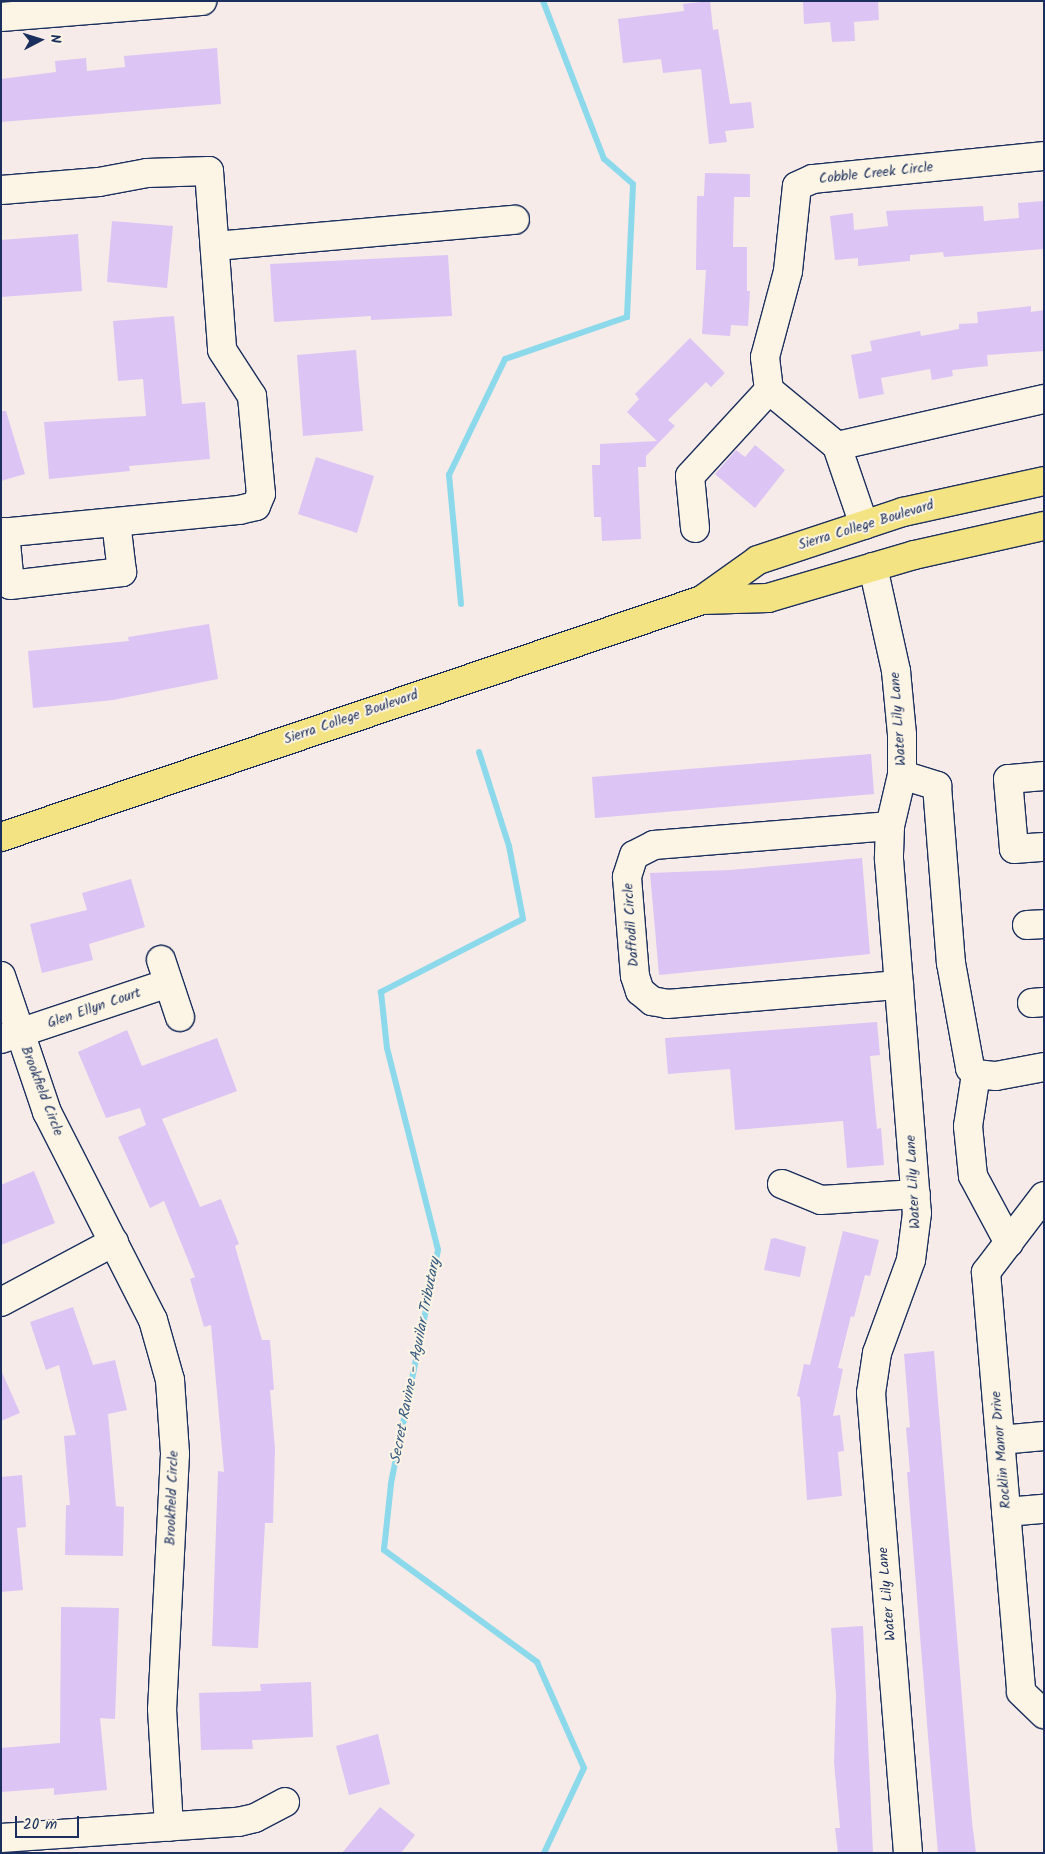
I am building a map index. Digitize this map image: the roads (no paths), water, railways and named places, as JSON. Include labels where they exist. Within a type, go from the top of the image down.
[{"type":"main road","name":"Sierra College Boulevard","points":[[1,837],[702,600],[758,560],[951,499],[1044,480]]},
{"type":"main road","name":"Sierra College Boulevard","points":[[702,600],[768,598],[960,543],[1044,526]]},
{"type":"street","points":[[1,17],[106,5],[202,1]]},
{"type":"street","name":"Cobble Creek Circle","points":[[769,390],[766,357],[788,271],[797,186],[813,179],[1044,156]]},
{"type":"street","points":[[1,190],[99,182],[147,173],[210,171],[222,350],[252,396],[261,494],[256,506],[239,510],[3,532],[10,585],[122,572],[116,522]]},
{"type":"street","points":[[215,246],[515,220]]},
{"type":"street","points":[[696,528],[690,476],[769,390],[837,446],[864,525]]},
{"type":"street","points":[[837,446],[1044,399]]},
{"type":"street","name":"Water Lily Lane","points":[[873,567],[896,670],[902,776],[890,826],[889,859],[916,1194],[916,1227],[911,1260],[877,1353],[872,1393],[908,1853]]},
{"type":"street","points":[[902,776],[937,786],[952,963],[970,1068],[976,1074],[996,1076],[1044,1066]]},
{"type":"street","points":[[1044,776],[1008,779],[1014,849],[1044,847]]},
{"type":"street","name":"Daffodil Circle","points":[[890,826],[654,845],[634,855],[627,877],[635,976],[640,991],[652,1001],[667,1004],[899,985]]},
{"type":"street","name":"Glen Ellyn Court","points":[[11,1036],[164,971],[180,1017]]},
{"type":"street","name":"Brookfield Circle","points":[[1,976],[11,1036],[47,1112],[149,1312],[163,1350],[173,1411],[175,1454],[162,1709],[169,1827]]},
{"type":"street","points":[[976,1074],[968,1126],[973,1176],[1008,1243]]},
{"type":"street","points":[[782,1184],[820,1200],[916,1194]]},
{"type":"street","name":"Rocklin Manor Drive","points":[[1044,1196],[986,1272],[1021,1692],[1044,1714]]},
{"type":"street","points":[[1,1302],[114,1242]]},
{"type":"street","points":[[1000,1440],[1044,1436]]},
{"type":"street","points":[[1006,1512],[1044,1509]]},
{"type":"street","points":[[1,1838],[169,1827],[255,1818],[285,1802]]},
{"type":"waterway","name":"Secret Ravine - Aguilar Tributary","points":[[461,604],[449,475],[505,359],[627,317],[633,184],[604,159],[543,1]]},
{"type":"waterway","name":"Secret Ravine - Aguilar Tributary","points":[[479,752],[509,846],[523,919],[381,992],[387,1048],[438,1250],[391,1484],[384,1550],[537,1662],[584,1768],[544,1853]]}]
